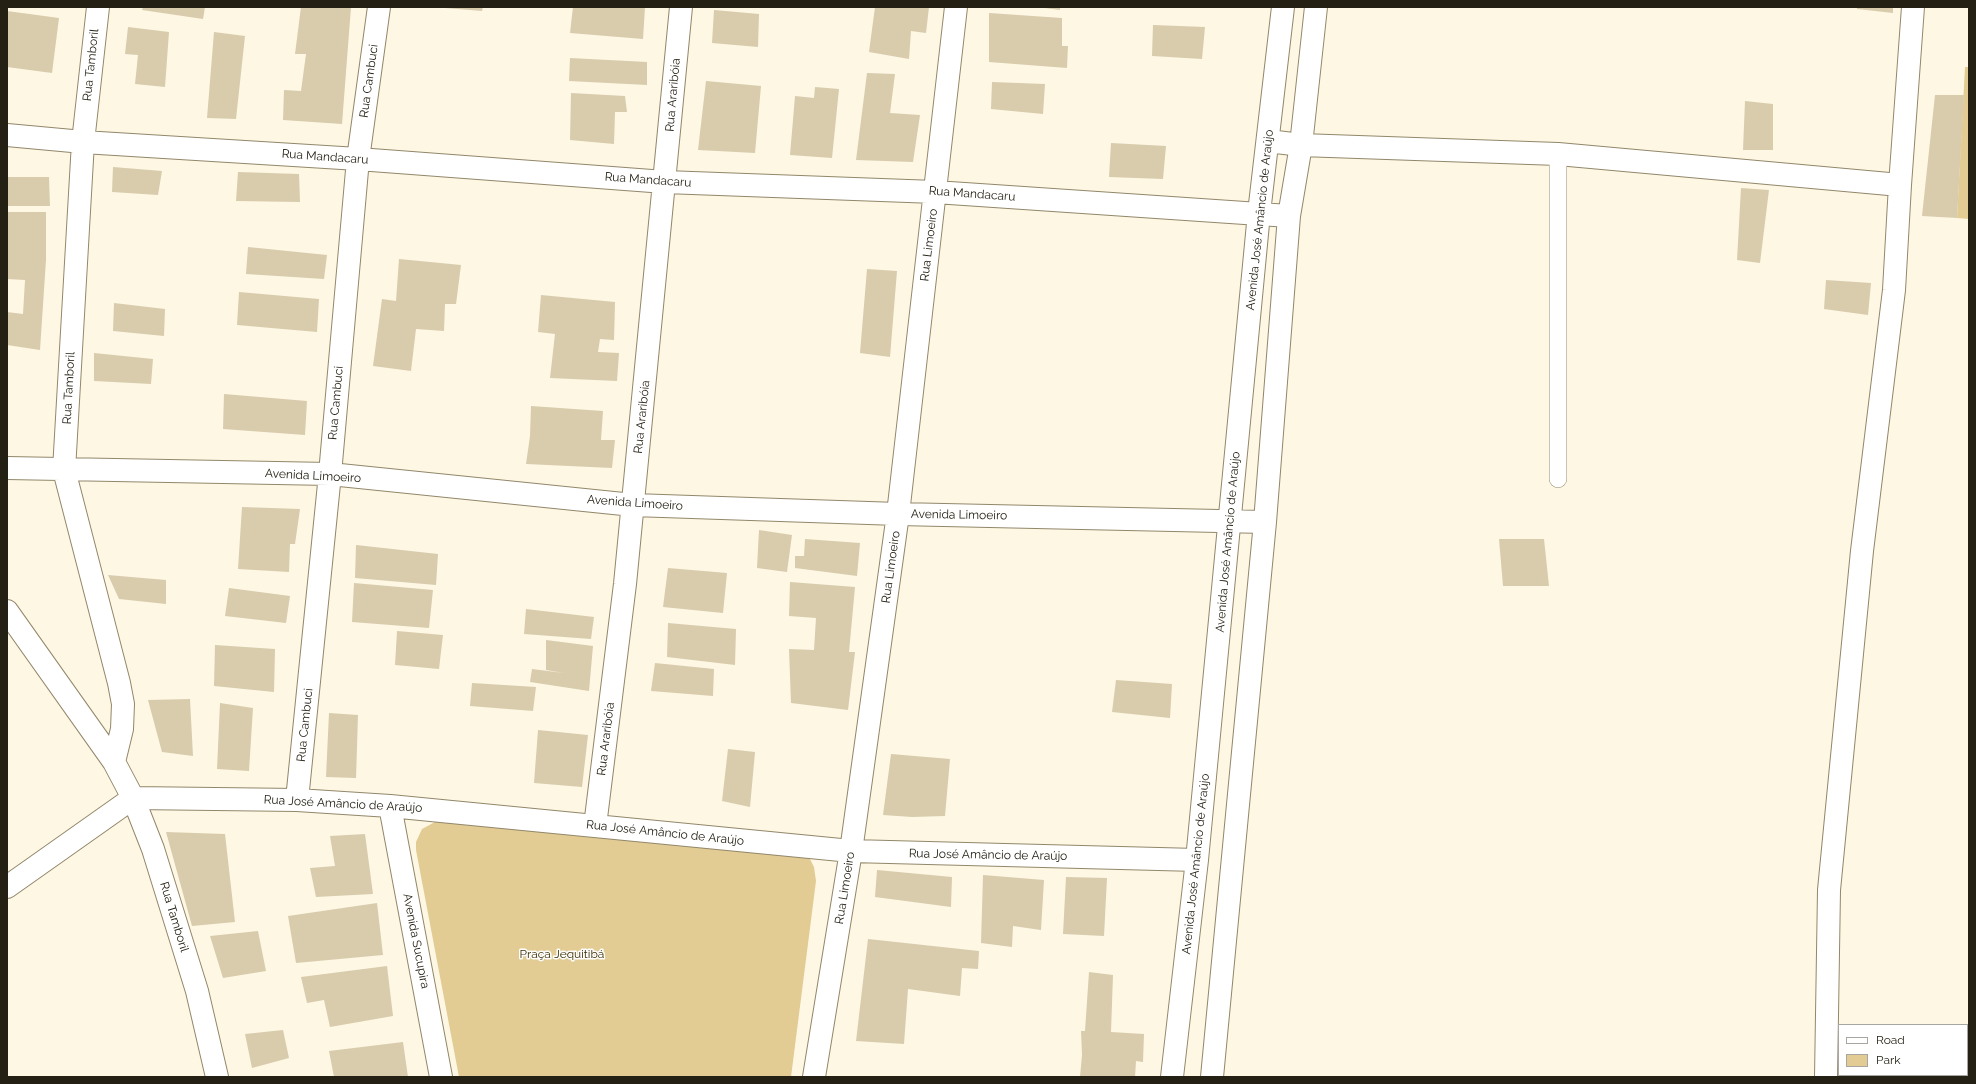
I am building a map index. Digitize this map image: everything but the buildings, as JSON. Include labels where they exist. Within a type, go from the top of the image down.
[{"type":"street","name":"Rua Tamboril","points":[[98,7],[83,142],[64,470],[120,683],[123,704],[122,729],[114,762]]},
{"type":"street","name":"Rua Cambuci","points":[[297,800],[330,474],[358,159],[380,7]]},
{"type":"street","name":"Rua Araribóia","points":[[595,826],[626,584],[681,7]]},
{"type":"street","name":"Rua Limoeiro","points":[[814,1077],[851,851],[898,514],[956,7]]},
{"type":"street","name":"Avenida José Amâncio de Araújo","points":[[1172,1077],[1197,860],[1259,213],[1282,7]]},
{"type":"street","points":[[1212,1077],[1265,522],[1289,216],[1301,144],[1316,7]]},
{"type":"street","points":[[1826,1077],[1829,890],[1862,551],[1894,290],[1913,7]]},
{"type":"street","name":"Rua Mandacaru","points":[[7,135],[83,142],[358,159],[665,182],[935,192],[1289,216]]},
{"type":"street","points":[[1268,141],[1301,144],[1558,154],[1900,185]]},
{"type":"street","name":"Avenida Limoeiro","points":[[7,468],[330,474],[633,505],[898,514],[1265,522]]},
{"type":"street","name":"Rua Tamboril","points":[[7,611],[114,762],[134,798],[152,849],[197,991],[217,1077]]},
{"type":"street","points":[[7,887],[134,798]]},
{"type":"street","name":"Rua José Amâncio de Araújo","points":[[134,798],[297,800],[390,806],[851,851],[1197,860]]},
{"type":"street","name":"Avenida Sucupira","points":[[390,806],[441,1077]]},
{"type":"lane","points":[[1558,154],[1558,479]]},
{"type":"green space","points":[[1965,67],[1969,67],[1969,219],[1957,218]]},
{"type":"green space","name":"Praça Jequitibá","points":[[435,822],[799,845],[808,855],[814,867],[816,881],[791,1077],[459,1077],[416,850],[416,842],[422,829]]}]
